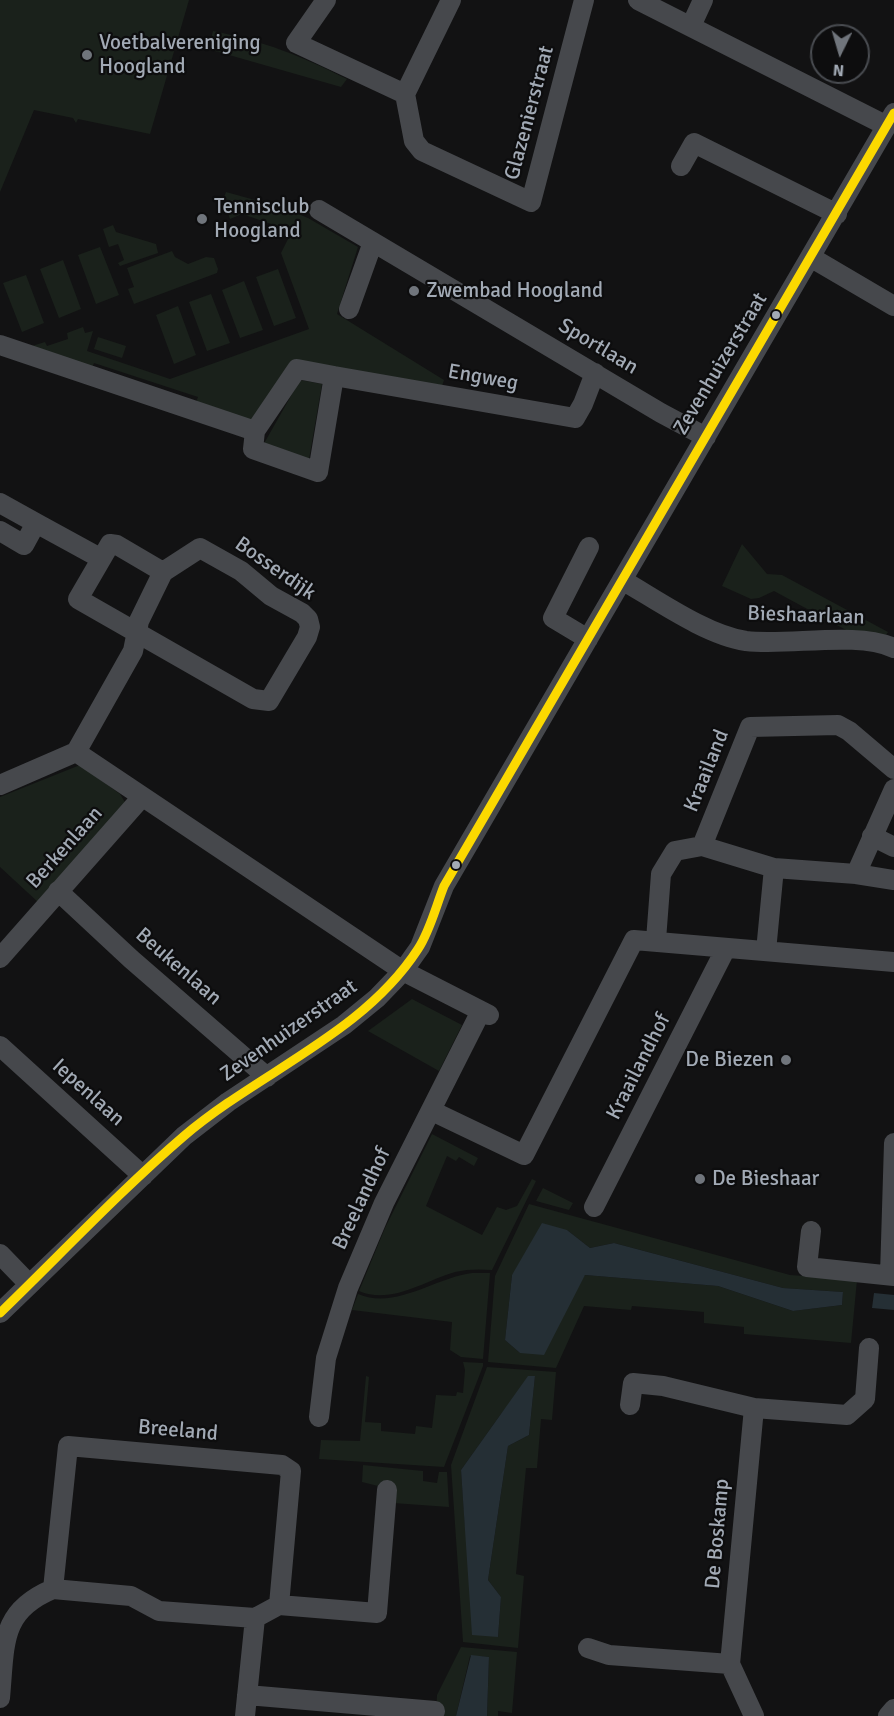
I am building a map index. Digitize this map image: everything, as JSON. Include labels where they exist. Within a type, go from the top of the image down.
[{"type":"street","points":[[326,0],[296,43],[405,94],[451,0]]},
{"type":"street","name":"Glazenierstraat","points":[[405,94],[414,141],[422,151],[531,202],[584,0]]},
{"type":"street","points":[[638,0],[890,119]]},
{"type":"street","points":[[691,26],[703,0]]},
{"type":"street","name":"Zevenhuizerstraat","points":[[0,1313],[198,1125],[344,1025],[377,998],[403,971],[420,947],[444,886],[812,258],[890,119]]},
{"type":"street","points":[[681,166],[694,143],[837,214]]},
{"type":"street","name":"Sportlaan","points":[[319,210],[706,437]]},
{"type":"street","points":[[349,309],[373,242]]},
{"type":"street","points":[[812,258],[894,306]]},
{"type":"street","points":[[0,345],[255,431],[253,449],[318,472],[334,376]]},
{"type":"street","name":"Engweg","points":[[255,431],[297,369],[574,418],[583,404],[595,373]]},
{"type":"street","points":[[0,503],[100,558],[110,544],[117,545],[163,572],[139,621],[133,651],[76,752],[0,785]]},
{"type":"street","points":[[0,531],[24,545],[36,523]]},
{"type":"street","name":"Bosserdijk","points":[[100,558],[78,599],[253,699],[269,701],[307,637],[310,627],[308,619],[302,613],[271,596],[242,571],[200,548],[163,572]]},
{"type":"street","points":[[588,639],[553,618],[589,548]]},
{"type":"street","name":"Bieshaarlaan","points":[[622,580],[716,632],[745,641],[868,641],[893,644]]},
{"type":"street","name":"Kraailand","points":[[702,846],[750,727],[838,726],[849,731],[894,769]]},
{"type":"street","points":[[76,752],[403,971]]},
{"type":"street","points":[[856,874],[894,789]]},
{"type":"street","name":"Berkenlaan","points":[[0,958],[142,797]]},
{"type":"street","points":[[872,836],[894,847]]},
{"type":"street","name":"Kraailand","points":[[656,940],[661,874],[675,851],[702,846],[774,868],[856,874],[894,880]]},
{"type":"street","points":[[766,951],[774,868]]},
{"type":"street","name":"Beukenlaan","points":[[58,891],[131,959],[267,1077]]},
{"type":"street","points":[[432,1111],[527,1162],[574,1056],[634,940],[656,940],[894,962]]},
{"type":"street","name":"Kraailandhof","points":[[594,1207],[726,948]]},
{"type":"street","name":"Breelandhof","points":[[319,1418],[326,1358],[348,1288],[384,1203],[485,1013],[403,971]]},
{"type":"street","name":"Iepenlaan","points":[[0,1046],[143,1176]]},
{"type":"street","points":[[812,1231],[807,1267],[892,1276],[894,1143]]},
{"type":"street","points":[[0,1254],[29,1284]]},
{"type":"street","points":[[630,1405],[633,1383],[663,1386],[754,1408],[847,1414],[865,1399],[869,1348]]},
{"type":"street","name":"De Boskamp","points":[[730,1664],[754,1408]]},
{"type":"street","name":"Breeland","points":[[53,1589],[68,1446],[99,1448],[282,1465],[291,1471],[279,1605]]},
{"type":"street","points":[[0,1698],[6,1627],[16,1609],[32,1597],[53,1589],[131,1596],[159,1611],[255,1618],[279,1605],[377,1613],[387,1490]]},
{"type":"street","points":[[244,1716],[255,1618]]},
{"type":"street","points":[[588,1648],[609,1655],[730,1664],[754,1716]]},
{"type":"street","points":[[247,1695],[435,1712]]},
{"type":"street","points":[[888,1716],[894,1709]]},
{"type":"shaded area","name":"Voetbalvereniging Hoogland","points":[[0,0],[189,0],[150,134],[78,119],[76,123],[73,118],[34,110],[0,192]]},
{"type":"shaded area","points":[[213,31],[282,50],[347,79],[341,87],[208,49]]},
{"type":"shaded area","points":[[226,192],[284,208],[308,218],[358,247],[337,314],[444,380],[441,389],[295,362],[253,419],[247,423],[194,408],[198,397],[94,363],[91,371],[22,349],[45,342],[47,346],[68,339],[67,333],[83,327],[85,333],[93,331],[87,351],[170,379],[309,329],[281,253],[292,231],[242,214],[230,219],[223,200]]},
{"type":"shaded area","points":[[113,225],[116,232],[156,244],[158,253],[120,266],[118,263],[124,260],[118,244],[109,247],[103,229]]},
{"type":"shaded area","points":[[100,247],[119,295],[96,304],[78,255]]},
{"type":"shaded area","points":[[172,251],[175,257],[188,264],[206,257],[214,258],[217,273],[134,304],[128,289],[134,287],[127,268]]},
{"type":"shaded area","points":[[63,260],[81,309],[59,318],[40,269]]},
{"type":"shaded area","points":[[278,269],[296,318],[274,326],[256,277]]},
{"type":"shaded area","points":[[26,275],[44,323],[22,332],[3,283]]},
{"type":"shaded area","points":[[244,281],[263,330],[240,338],[222,290]]},
{"type":"shaded area","points":[[211,294],[230,343],[207,351],[189,302]]},
{"type":"shaded area","points":[[178,306],[196,355],[174,364],[156,315]]},
{"type":"shaded area","points":[[98,337],[126,346],[122,358],[94,349]]},
{"type":"shaded area","points":[[300,380],[322,384],[308,465],[262,447]]},
{"type":"shaded area","points":[[742,544],[767,574],[782,575],[888,632],[884,638],[859,637],[774,591],[751,599],[722,586]]},
{"type":"shaded area","points":[[80,765],[120,794],[126,804],[39,903],[0,867],[0,797]]},
{"type":"shaded area","points":[[412,999],[462,1025],[439,1071],[368,1031]]},
{"type":"shaded area","points":[[432,1134],[478,1158],[474,1166],[459,1157],[456,1161],[447,1156],[426,1206],[482,1235],[497,1207],[506,1210],[517,1206],[532,1179],[536,1181],[492,1270],[455,1272],[395,1294],[371,1295],[359,1291],[385,1228]]},
{"type":"shaded area","points":[[543,1188],[573,1203],[569,1210],[536,1201]]},
{"type":"shaded area","points":[[529,1204],[790,1275],[857,1280],[851,1343],[744,1334],[744,1327],[704,1323],[704,1312],[632,1306],[631,1310],[584,1306],[556,1368],[488,1362],[495,1276]],"holes":[[[567,1230],[590,1248],[614,1243],[783,1288],[843,1292],[842,1305],[793,1311],[718,1286],[585,1275],[520,1353],[505,1340],[512,1275]]]},
{"type":"shaded area","points":[[542,1223],[567,1230],[590,1248],[614,1243],[783,1288],[843,1292],[842,1305],[793,1311],[718,1286],[585,1275],[544,1355],[520,1353],[505,1340],[512,1275]]},
{"type":"shaded area","points":[[472,1273],[490,1273],[483,1359],[461,1357],[450,1350],[452,1322],[352,1310],[358,1294],[372,1298],[401,1296]]},
{"type":"shaded area","points":[[874,1293],[894,1295],[894,1310],[872,1308]]},
{"type":"shaded area","points":[[463,1362],[483,1363],[483,1366],[444,1467],[319,1459],[321,1440],[360,1441],[366,1376],[369,1377],[365,1422],[381,1423],[381,1431],[415,1434],[416,1426],[432,1428],[436,1395],[456,1396],[457,1392],[463,1393],[465,1370]]},
{"type":"shaded area","points":[[487,1367],[556,1372],[552,1420],[541,1419],[537,1468],[526,1468],[516,1574],[524,1576],[518,1648],[463,1642],[451,1465]],"holes":[[[535,1376],[529,1435],[508,1446],[488,1580],[501,1597],[498,1637],[465,1526],[461,1470],[501,1414]]]},
{"type":"shaded area","points":[[528,1376],[535,1376],[529,1435],[508,1446],[488,1580],[501,1597],[498,1637],[472,1635],[461,1470]]},
{"type":"shaded area","points":[[363,1465],[423,1471],[423,1481],[437,1483],[439,1472],[447,1472],[449,1507],[393,1503],[394,1490],[362,1482]]},
{"type":"shaded area","points":[[461,1647],[517,1652],[512,1713],[498,1711],[498,1716],[487,1716],[489,1657],[470,1656],[456,1716],[436,1716],[437,1695]]},
{"type":"shaded area","points":[[471,1655],[489,1657],[487,1716],[456,1716]]},
{"type":"transit line","points":[[0,1313],[114,1200],[184,1136],[213,1113],[340,1029],[395,979],[418,949],[444,886],[894,113]]},
{"type":"place","name":"Voetbalvereniging Hoogland","points":[[87,55]]},
{"type":"place","name":"Tennisclub Hoogland","points":[[202,219]]},
{"type":"place","name":"Zwembad Hoogland","points":[[414,291]]},
{"type":"place","name":"De Biezen","points":[[786,1060]]},
{"type":"place","name":"De Bieshaar","points":[[700,1179]]}]
